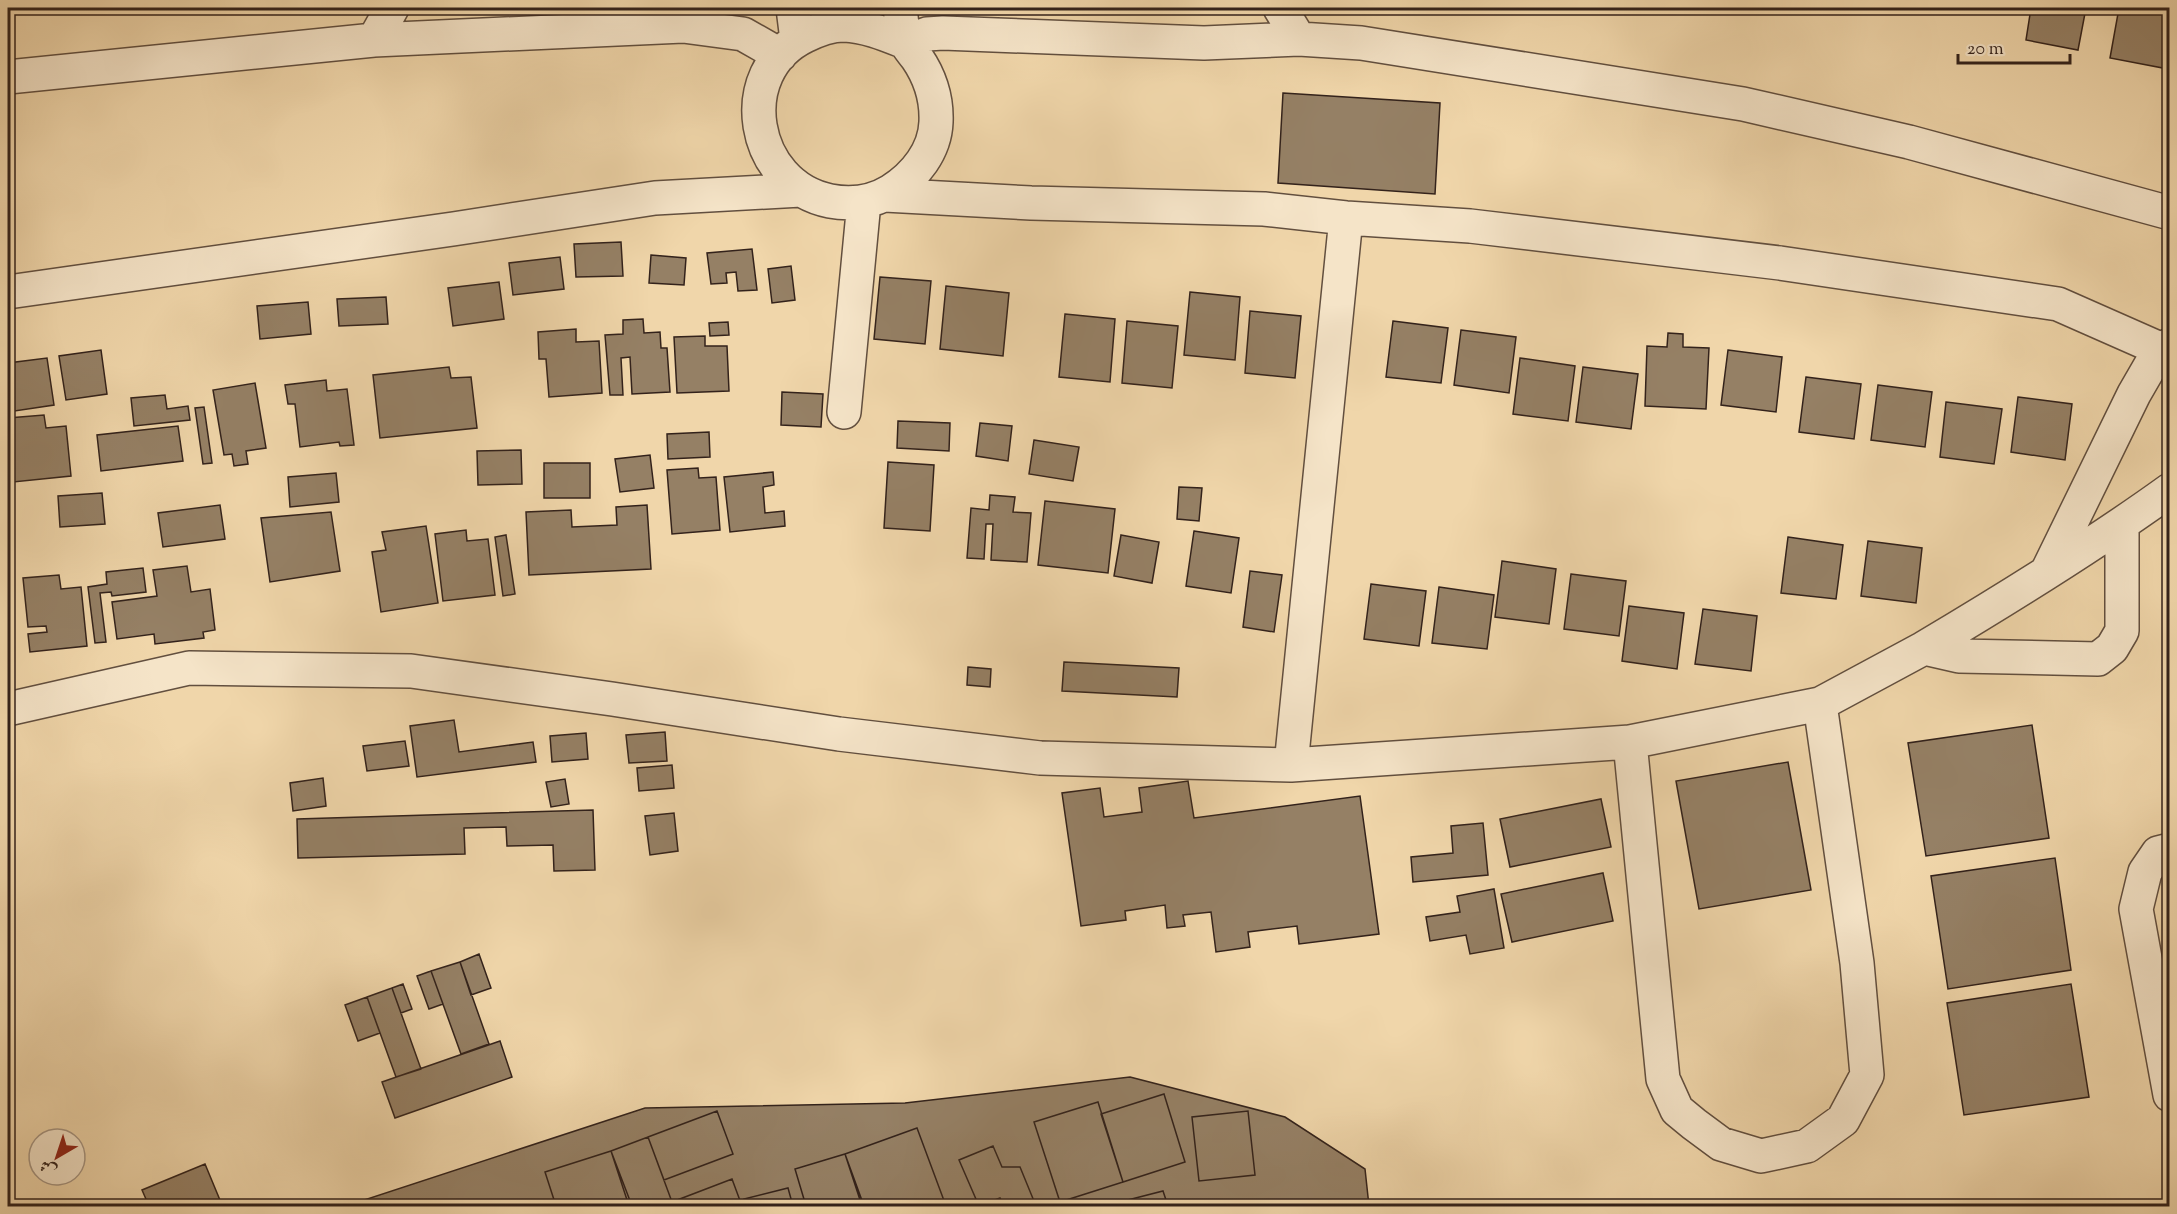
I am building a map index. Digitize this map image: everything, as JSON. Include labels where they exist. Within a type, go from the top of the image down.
[{"type":"street","points":[[374,40],[392,8]]},
{"type":"street","points":[[789,48],[793,8]]},
{"type":"street","points":[[874,198],[904,183],[920,166],[931,146],[936,124],[936,101],[929,79],[905,42],[900,8]]},
{"type":"street","points":[[1280,8],[1299,39]]},
{"type":"street","points":[[2047,572],[2134,394],[2166,348],[2058,304],[1780,263],[1470,226],[1346,218],[1264,209],[874,198],[842,203],[821,199],[801,190],[784,176],[770,158],[762,138],[758,116],[761,94],[768,73],[789,48],[818,30],[842,25],[866,27],[905,42],[927,34],[943,33],[1204,43],[1299,39],[1361,43],[1743,104],[1909,142],[2169,213]]},
{"type":"street","points":[[8,77],[374,40],[683,26],[743,34],[789,48]]},
{"type":"street","points":[[8,291],[453,229],[656,198],[801,190]]},
{"type":"street","points":[[844,412],[874,198]]},
{"type":"street","points":[[1291,765],[1346,218]]},
{"type":"street","points":[[8,710],[189,668],[411,671],[839,734],[1040,758],[1291,765],[1630,742],[1820,704],[1924,648],[2017,593],[2122,525],[2169,490]]},
{"type":"street","points":[[1924,648],[1959,657],[2098,659],[2112,648],[2122,631],[2122,525]]},
{"type":"street","points":[[1630,742],[1663,1079],[1677,1110],[1694,1124],[1721,1144],[1761,1156],[1808,1146],[1843,1120],[1866,1075],[1857,963],[1820,704]]},
{"type":"street","points":[[2169,850],[2158,853],[2145,872],[2136,909],[2169,1095]]},
{"type":"building","points":[[1961,8],[1998,8],[1997,14]]},
{"type":"building","points":[[2031,8],[2086,8],[2078,50],[2026,40]]},
{"type":"building","points":[[2119,8],[2170,8],[2170,31],[2163,68],[2110,58]]},
{"type":"building","points":[[1283,93],[1440,103],[1435,194],[1278,183]]},
{"type":"building","points":[[621,242],[623,276],[576,277],[574,244]]},
{"type":"building","points":[[752,249],[757,290],[738,291],[736,272],[726,273],[727,283],[711,284],[707,253]]},
{"type":"building","points":[[651,255],[686,258],[684,285],[649,283]]},
{"type":"building","points":[[560,257],[564,289],[513,295],[509,263]]},
{"type":"building","points":[[791,266],[795,300],[772,303],[768,269]]},
{"type":"building","points":[[880,277],[931,281],[925,344],[874,339]]},
{"type":"building","points":[[499,282],[504,319],[453,326],[448,288]]},
{"type":"building","points":[[946,286],[1009,293],[1003,356],[940,349]]},
{"type":"building","points":[[1190,292],[1240,297],[1235,360],[1184,355]]},
{"type":"building","points":[[386,297],[388,324],[339,326],[337,299]]},
{"type":"building","points":[[308,302],[311,334],[260,339],[257,306]]},
{"type":"building","points":[[1250,311],[1301,316],[1295,378],[1245,373]]},
{"type":"building","points":[[1065,314],[1115,319],[1110,382],[1059,377]]},
{"type":"building","points":[[643,319],[644,333],[660,332],[661,348],[667,348],[670,392],[632,394],[630,357],[621,358],[623,395],[610,395],[605,335],[623,334],[623,320]]},
{"type":"building","points":[[1127,321],[1178,326],[1172,388],[1122,383]]},
{"type":"building","points":[[1393,321],[1448,328],[1441,383],[1386,377]]},
{"type":"building","points":[[728,322],[729,335],[710,336],[709,323]]},
{"type":"building","points":[[576,329],[576,342],[599,341],[602,393],[549,397],[546,359],[539,359],[538,332]]},
{"type":"building","points":[[1461,330],[1516,337],[1509,393],[1454,385]]},
{"type":"building","points":[[1668,333],[1683,334],[1683,347],[1709,348],[1706,409],[1645,406],[1647,346],[1667,347]]},
{"type":"building","points":[[705,336],[705,346],[727,346],[729,391],[677,393],[674,337]]},
{"type":"building","points":[[101,350],[107,394],[66,400],[59,356]]},
{"type":"building","points":[[1728,350],[1782,357],[1776,412],[1721,405]]},
{"type":"building","points":[[47,358],[54,405],[8,412],[8,363]]},
{"type":"building","points":[[1520,358],[1575,366],[1568,421],[1513,414]]},
{"type":"building","points":[[449,367],[451,378],[471,377],[477,428],[380,438],[373,375]]},
{"type":"building","points":[[1583,367],[1638,374],[1631,429],[1576,422]]},
{"type":"building","points":[[1806,377],[1861,384],[1854,439],[1799,432]]},
{"type":"building","points":[[326,380],[327,391],[347,389],[354,445],[340,446],[339,442],[300,447],[295,404],[288,404],[285,385]]},
{"type":"building","points":[[255,383],[266,448],[246,451],[248,464],[234,466],[232,454],[224,455],[213,390]]},
{"type":"building","points":[[1878,385],[1932,392],[1925,447],[1871,440]]},
{"type":"building","points":[[782,392],[823,394],[821,427],[781,425]]},
{"type":"building","points":[[165,395],[167,409],[188,406],[190,420],[134,426],[131,398]]},
{"type":"building","points":[[2018,397],[2072,404],[2065,460],[2011,452]]},
{"type":"building","points":[[1946,402],[2002,409],[1994,464],[1940,457]]},
{"type":"building","points":[[204,407],[212,463],[203,464],[195,408]]},
{"type":"building","points":[[44,415],[46,428],[66,426],[71,476],[13,482],[8,418]]},
{"type":"building","points":[[898,421],[950,423],[949,451],[897,448]]},
{"type":"building","points":[[980,423],[1012,426],[1008,461],[976,456]]},
{"type":"building","points":[[178,426],[183,461],[101,471],[97,435]]},
{"type":"building","points":[[709,432],[710,457],[668,459],[667,434]]},
{"type":"building","points":[[1034,440],[1079,447],[1073,481],[1029,474]]},
{"type":"building","points":[[521,450],[522,484],[478,485],[477,451]]},
{"type":"building","points":[[650,455],[654,488],[620,492],[615,459]]},
{"type":"building","points":[[888,462],[934,465],[930,531],[884,528]]},
{"type":"building","points":[[544,463],[590,463],[590,498],[544,498]]},
{"type":"building","points":[[698,468],[699,478],[716,477],[720,530],[672,534],[667,470]]},
{"type":"building","points":[[773,472],[774,485],[763,487],[765,513],[784,511],[785,526],[730,532],[724,477]]},
{"type":"building","points":[[336,473],[339,502],[290,507],[288,477]]},
{"type":"building","points":[[1179,487],[1202,488],[1199,521],[1177,519]]},
{"type":"building","points":[[102,493],[105,524],[60,527],[58,496]]},
{"type":"building","points":[[990,495],[1015,497],[1013,512],[1031,513],[1027,562],[991,560],[993,524],[986,524],[984,559],[967,558],[971,508],[989,510]]},
{"type":"building","points":[[1045,501],[1115,509],[1108,573],[1038,565]]},
{"type":"building","points":[[220,505],[225,539],[163,547],[158,513]]},
{"type":"building","points":[[647,505],[651,569],[529,575],[526,512],[571,510],[572,527],[617,525],[616,507]]},
{"type":"building","points":[[331,512],[340,571],[270,582],[261,518]]},
{"type":"building","points":[[426,526],[438,603],[381,612],[372,552],[386,550],[382,532]]},
{"type":"building","points":[[466,530],[467,541],[488,539],[495,595],[443,601],[435,534]]},
{"type":"building","points":[[1194,531],[1239,538],[1231,593],[1186,586]]},
{"type":"building","points":[[506,535],[515,594],[503,596],[495,537]]},
{"type":"building","points":[[1121,535],[1159,542],[1152,583],[1114,576]]},
{"type":"building","points":[[1788,537],[1843,545],[1836,599],[1781,593]]},
{"type":"building","points":[[1868,541],[1922,548],[1916,603],[1861,596]]},
{"type":"building","points":[[1502,561],[1556,569],[1549,624],[1495,617]]},
{"type":"building","points":[[187,566],[191,592],[210,589],[215,630],[203,632],[204,638],[155,644],[154,634],[117,639],[112,602],[157,596],[153,570]]},
{"type":"building","points":[[143,568],[146,592],[112,596],[111,592],[100,593],[106,642],[95,643],[88,587],[107,584],[106,572]]},
{"type":"building","points":[[1250,571],[1282,575],[1274,632],[1243,627]]},
{"type":"building","points":[[1571,574],[1626,581],[1619,636],[1564,629]]},
{"type":"building","points":[[59,575],[61,589],[81,587],[87,646],[30,652],[28,634],[47,632],[46,626],[28,627],[23,578]]},
{"type":"building","points":[[1371,584],[1426,591],[1419,646],[1364,639]]},
{"type":"building","points":[[1439,587],[1494,595],[1487,649],[1432,643]]},
{"type":"building","points":[[1629,606],[1684,613],[1677,669],[1622,661]]},
{"type":"building","points":[[1703,609],[1757,616],[1751,671],[1695,664]]},
{"type":"building","points":[[1064,662],[1179,668],[1177,697],[1062,691]]},
{"type":"building","points":[[968,667],[991,669],[990,687],[967,685]]},
{"type":"building","points":[[454,720],[459,752],[533,742],[536,762],[417,777],[410,726]]},
{"type":"building","points":[[2032,725],[2049,838],[1926,856],[1908,743]]},
{"type":"building","points":[[665,732],[667,761],[629,763],[626,735]]},
{"type":"building","points":[[586,733],[588,759],[552,762],[550,736]]},
{"type":"building","points":[[405,741],[409,766],[367,771],[363,746]]},
{"type":"building","points":[[1788,762],[1811,890],[1699,909],[1676,781]]},
{"type":"building","points":[[672,765],[674,788],[639,791],[637,768]]},
{"type":"building","points":[[323,778],[326,806],[293,811],[290,783]]},
{"type":"building","points":[[565,779],[569,804],[551,807],[546,782]]},
{"type":"building","points":[[1188,781],[1194,818],[1360,796],[1379,934],[1299,944],[1297,926],[1248,932],[1250,947],[1216,952],[1211,912],[1183,915],[1185,926],[1167,928],[1165,905],[1125,911],[1126,920],[1081,926],[1062,793],[1100,788],[1104,817],[1142,812],[1139,788]]},
{"type":"building","points":[[1601,799],[1611,847],[1510,867],[1500,819]]},
{"type":"building","points":[[593,810],[595,870],[554,871],[553,845],[507,846],[506,827],[464,828],[465,854],[298,858],[297,819]]},
{"type":"building","points":[[674,813],[678,851],[650,855],[645,816]]},
{"type":"building","points":[[1483,823],[1488,875],[1413,882],[1411,857],[1453,853],[1451,826]]},
{"type":"building","points":[[2055,858],[2071,970],[1948,989],[1931,876]]},
{"type":"building","points":[[1603,873],[1613,921],[1512,942],[1501,894]]},
{"type":"building","points":[[1494,889],[1504,948],[1470,954],[1466,935],[1430,941],[1426,917],[1460,912],[1457,896]]},
{"type":"building","points":[[479,954],[491,988],[471,995],[460,962]]},
{"type":"building","points":[[460,962],[489,1044],[461,1054],[431,971]]},
{"type":"building","points":[[431,971],[443,1004],[429,1009],[417,976]]},
{"type":"building","points":[[403,984],[412,1009],[401,1013],[392,988]]},
{"type":"building","points":[[2071,984],[2089,1097],[1964,1115],[1947,1003]]},
{"type":"building","points":[[392,988],[421,1069],[396,1077],[367,997]]},
{"type":"building","points":[[367,997],[380,1033],[358,1041],[345,1005]]},
{"type":"building","points":[[500,1041],[512,1077],[395,1118],[382,1082]]},
{"type":"building","points":[[1130,1077],[1285,1117],[1365,1169],[1369,1206],[355,1206],[355,1203],[645,1108],[905,1103]]},
{"type":"building","points":[[1164,1094],[1185,1162],[1123,1182],[1101,1114]]},
{"type":"building","points":[[1098,1102],[1123,1182],[1060,1202],[1034,1122]]},
{"type":"building","points":[[717,1111],[733,1154],[664,1180],[648,1137]]},
{"type":"building","points":[[1248,1111],[1255,1175],[1199,1181],[1192,1117]]},
{"type":"building","points":[[917,1128],[946,1206],[864,1206],[845,1154]]},
{"type":"building","points":[[648,1137],[674,1206],[632,1206],[611,1151]]},
{"type":"building","points":[[993,1146],[1002,1167],[1020,1167],[1036,1206],[1004,1206],[1000,1198],[979,1206],[959,1160]]},
{"type":"building","points":[[611,1151],[629,1206],[556,1206],[545,1172]]},
{"type":"building","points":[[845,1154],[862,1206],[806,1206],[795,1169]]},
{"type":"building","points":[[205,1164],[222,1205],[149,1206],[142,1190]]},
{"type":"building","points":[[732,1179],[742,1206],[674,1206],[672,1202]]},
{"type":"building","points":[[788,1188],[793,1206],[746,1206],[744,1199]]},
{"type":"building","points":[[1163,1191],[1168,1206],[1117,1206],[1116,1203]]}]
